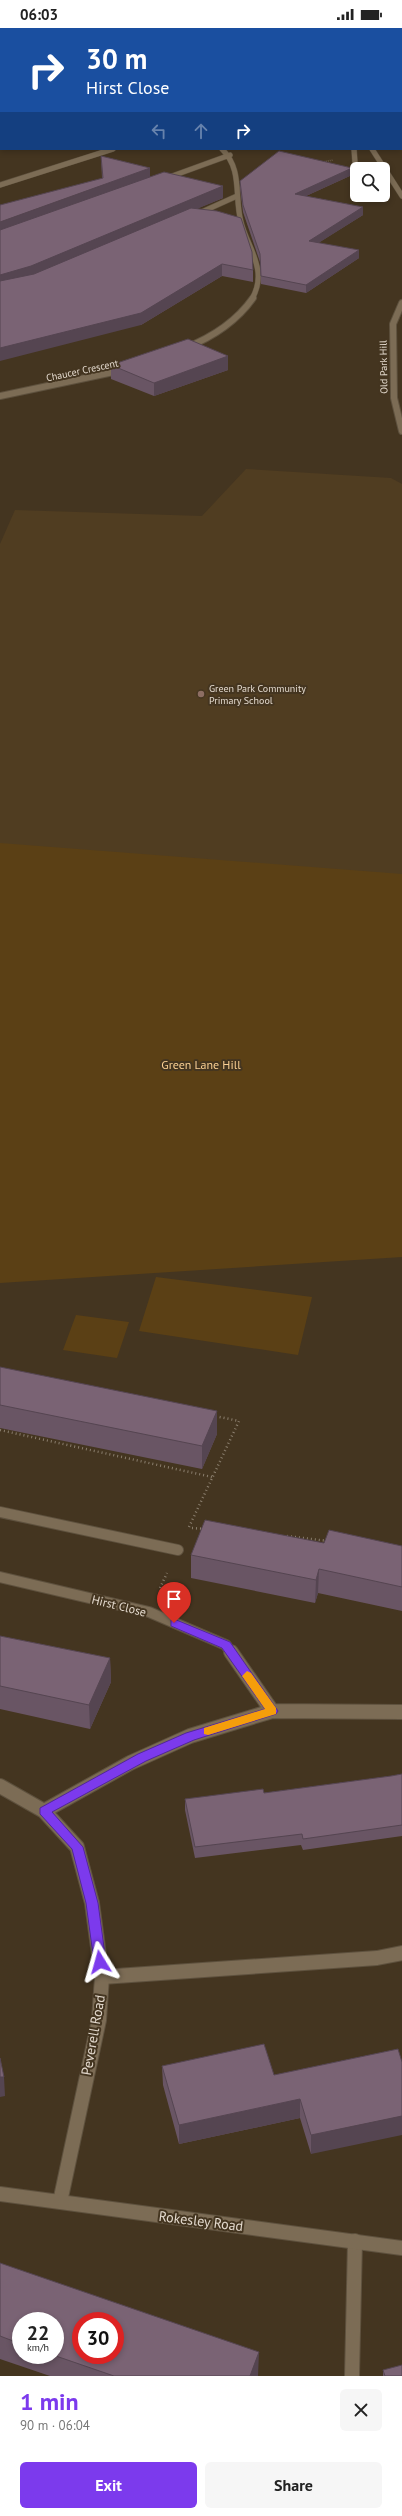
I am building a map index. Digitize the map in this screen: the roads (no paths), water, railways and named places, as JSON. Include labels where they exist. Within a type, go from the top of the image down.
[{"type":"street","points":[[0,184],[110,150]]},
{"type":"street","points":[[181,349],[203,341],[220,331],[248,305],[256,290],[258,273],[254,254],[242,226],[237,196],[237,176],[230,155],[223,150]]},
{"type":"street","points":[[354,150],[356,156],[355,162]]},
{"type":"street","points":[[373,150],[402,196]]},
{"type":"street","points":[[156,182],[230,155]]},
{"type":"street","points":[[205,218],[188,219],[237,196]]},
{"type":"street","points":[[231,220],[242,226]]},
{"type":"street","name":"Old Park Hill","points":[[402,303],[393,324],[394,398],[402,431]]},
{"type":"street","name":"Chaucer Crescent","points":[[0,396],[115,373],[130,368]]},
{"type":"street","points":[[0,1512],[178,1550]]},
{"type":"street","name":"Hirst Close","points":[[0,1577],[149,1612],[226,1645],[272,1711]]},
{"type":"street","points":[[44,1811],[130,1763],[177,1742],[272,1711],[402,1712]]},
{"type":"street","name":"Peverell Road","points":[[0,1786],[44,1811],[77,1847],[92,1903],[102,1977],[99,2020],[60,2202]]},
{"type":"street","points":[[102,1977],[377,1958],[402,1953]]},
{"type":"street","name":"Rokesley Road","points":[[0,2194],[402,2248]]},
{"type":"street","points":[[352,2376],[355,2241]]},
{"type":"place","name":"Green Park Community Primary School","points":[[201,694]]},
{"type":"park label","name":"Green Lane Hill","points":[[201,1065]]}]
